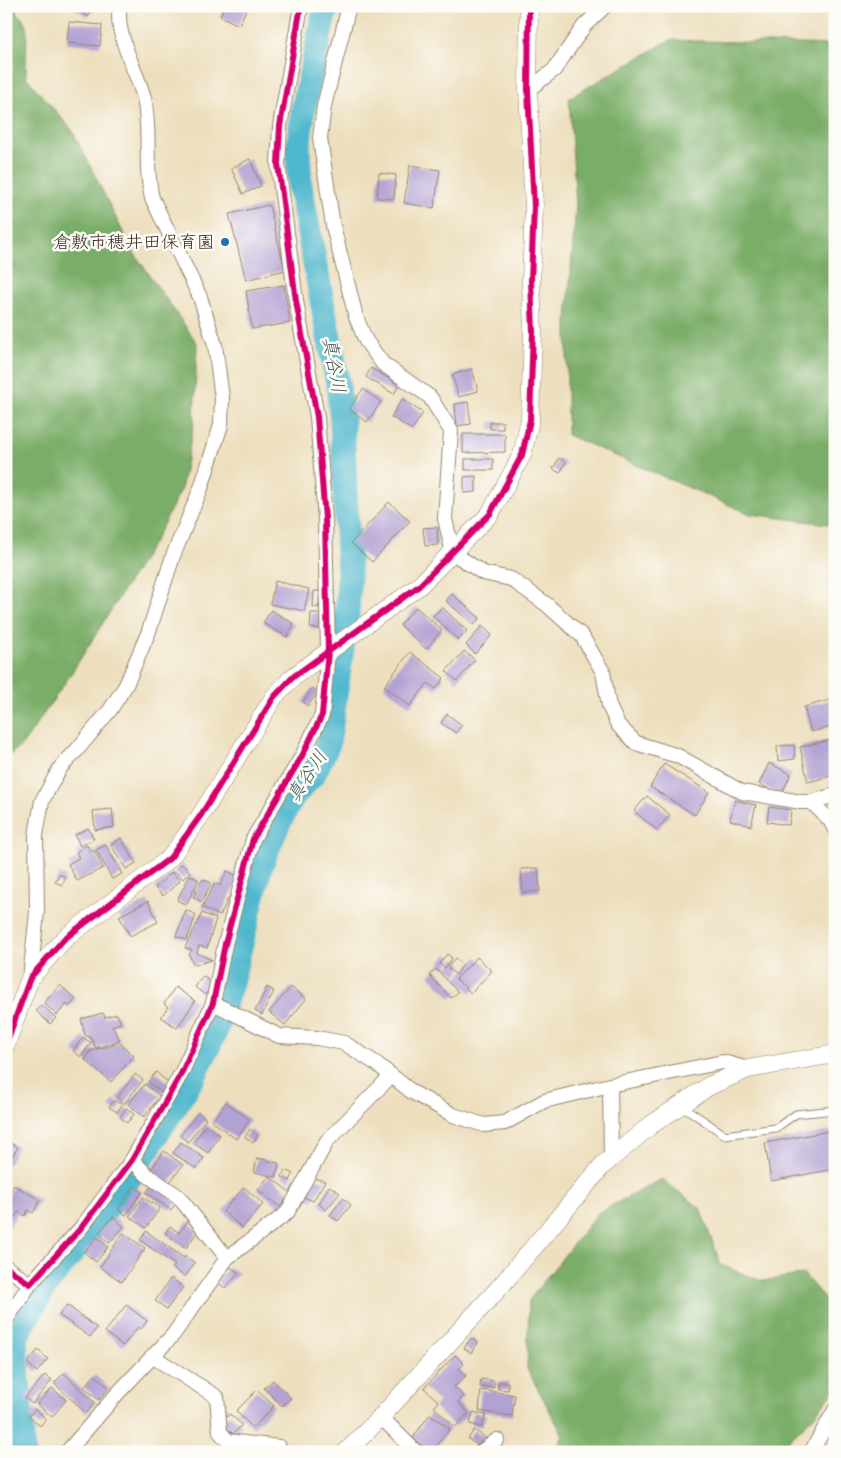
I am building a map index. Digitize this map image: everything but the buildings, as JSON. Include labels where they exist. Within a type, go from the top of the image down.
[{"type":"street","points":[[6,1044],[30,978],[37,912],[36,835],[42,801],[60,768],[76,752],[110,710],[126,685],[149,631],[173,556],[201,488],[221,425],[222,398],[215,345],[200,297],[152,198],[148,182],[144,100],[119,25],[120,6]]},
{"type":"street","points":[[6,1320],[30,1284],[81,1228],[132,1161],[181,1074],[215,1004],[225,944],[253,840],[302,756],[322,715],[332,648],[326,519],[317,417],[296,301],[278,164],[280,126],[300,6]]},
{"type":"street","points":[[349,6],[324,106],[320,138],[333,226],[356,316],[366,341],[383,364],[430,397],[451,431],[444,519],[453,553],[483,573],[511,579],[546,604],[582,636],[603,672],[609,706],[618,725],[636,743],[678,756],[742,792],[770,799],[811,802],[835,796]]},
{"type":"street","points":[[30,978],[64,939],[170,858],[201,815],[274,698],[292,677],[419,586],[490,514],[522,455],[530,420],[534,207],[528,90],[528,6]]},
{"type":"street","points":[[528,90],[554,70],[584,26],[606,6]]},
{"type":"street","points":[[811,802],[830,820],[835,829]]},
{"type":"street","points":[[215,1004],[279,1036],[318,1038],[344,1043],[412,1092],[453,1114],[484,1125],[505,1123],[544,1101],[610,1085],[723,1062],[748,1069]]},
{"type":"street","points":[[346,1452],[382,1417],[499,1288],[611,1158],[651,1125],[709,1086],[748,1069],[835,1054]]},
{"type":"street","points":[[67,1452],[116,1394],[173,1335],[227,1258],[287,1213],[327,1141],[391,1076]]},
{"type":"street","points":[[610,1085],[611,1158]]},
{"type":"street","points":[[132,1161],[147,1176],[178,1196],[227,1258]]},
{"type":"street","points":[[6,1267],[30,1284]]},
{"type":"street","points":[[152,1356],[217,1397],[220,1432],[228,1441],[279,1447],[280,1452]]},
{"type":"street","points":[[811,1452],[835,1410]]},
{"type":"street","points":[[382,1417],[416,1452]]},
{"type":"street","points":[[481,1452],[497,1440]]},
{"type":"lane","points":[[680,1105],[725,1135],[776,1128],[796,1114],[835,1110]]},
{"type":"green space","points":[[6,6],[12,6],[27,25],[26,77],[72,130],[132,250],[197,343],[194,423],[181,490],[155,540],[69,677],[23,744],[6,758]]},
{"type":"green space","points":[[670,40],[835,45],[835,525],[750,514],[567,435],[567,320],[576,205],[569,98]]},
{"type":"green space","points":[[662,1179],[700,1208],[721,1265],[762,1281],[804,1274],[835,1312],[835,1390],[814,1416],[776,1452],[556,1452],[563,1435],[527,1369],[529,1300],[598,1213]]},
{"type":"waterway","name":"真谷川","points":[[23,1452],[15,1338],[44,1288],[122,1189],[194,1076],[215,1032],[231,983],[261,864],[278,824],[294,795],[314,773],[328,744],[347,615],[349,575],[342,422],[338,384],[300,186],[298,150],[303,110],[326,6]]},
{"type":"cycle path","points":[[6,1267],[30,1284],[81,1228],[132,1160],[181,1074],[213,1003],[225,944],[253,839],[302,756],[322,715],[328,651],[325,519],[317,417],[296,301],[278,164],[280,126],[301,6]]},
{"type":"cycle path","points":[[6,1044],[30,978],[64,939],[170,858],[201,815],[274,697],[293,677],[419,586],[490,514],[522,455],[530,420],[533,331],[531,281],[534,207],[528,90],[529,6]]},
{"type":"place","name":"倉敷市穂井田保育園","points":[[225,242]]}]
